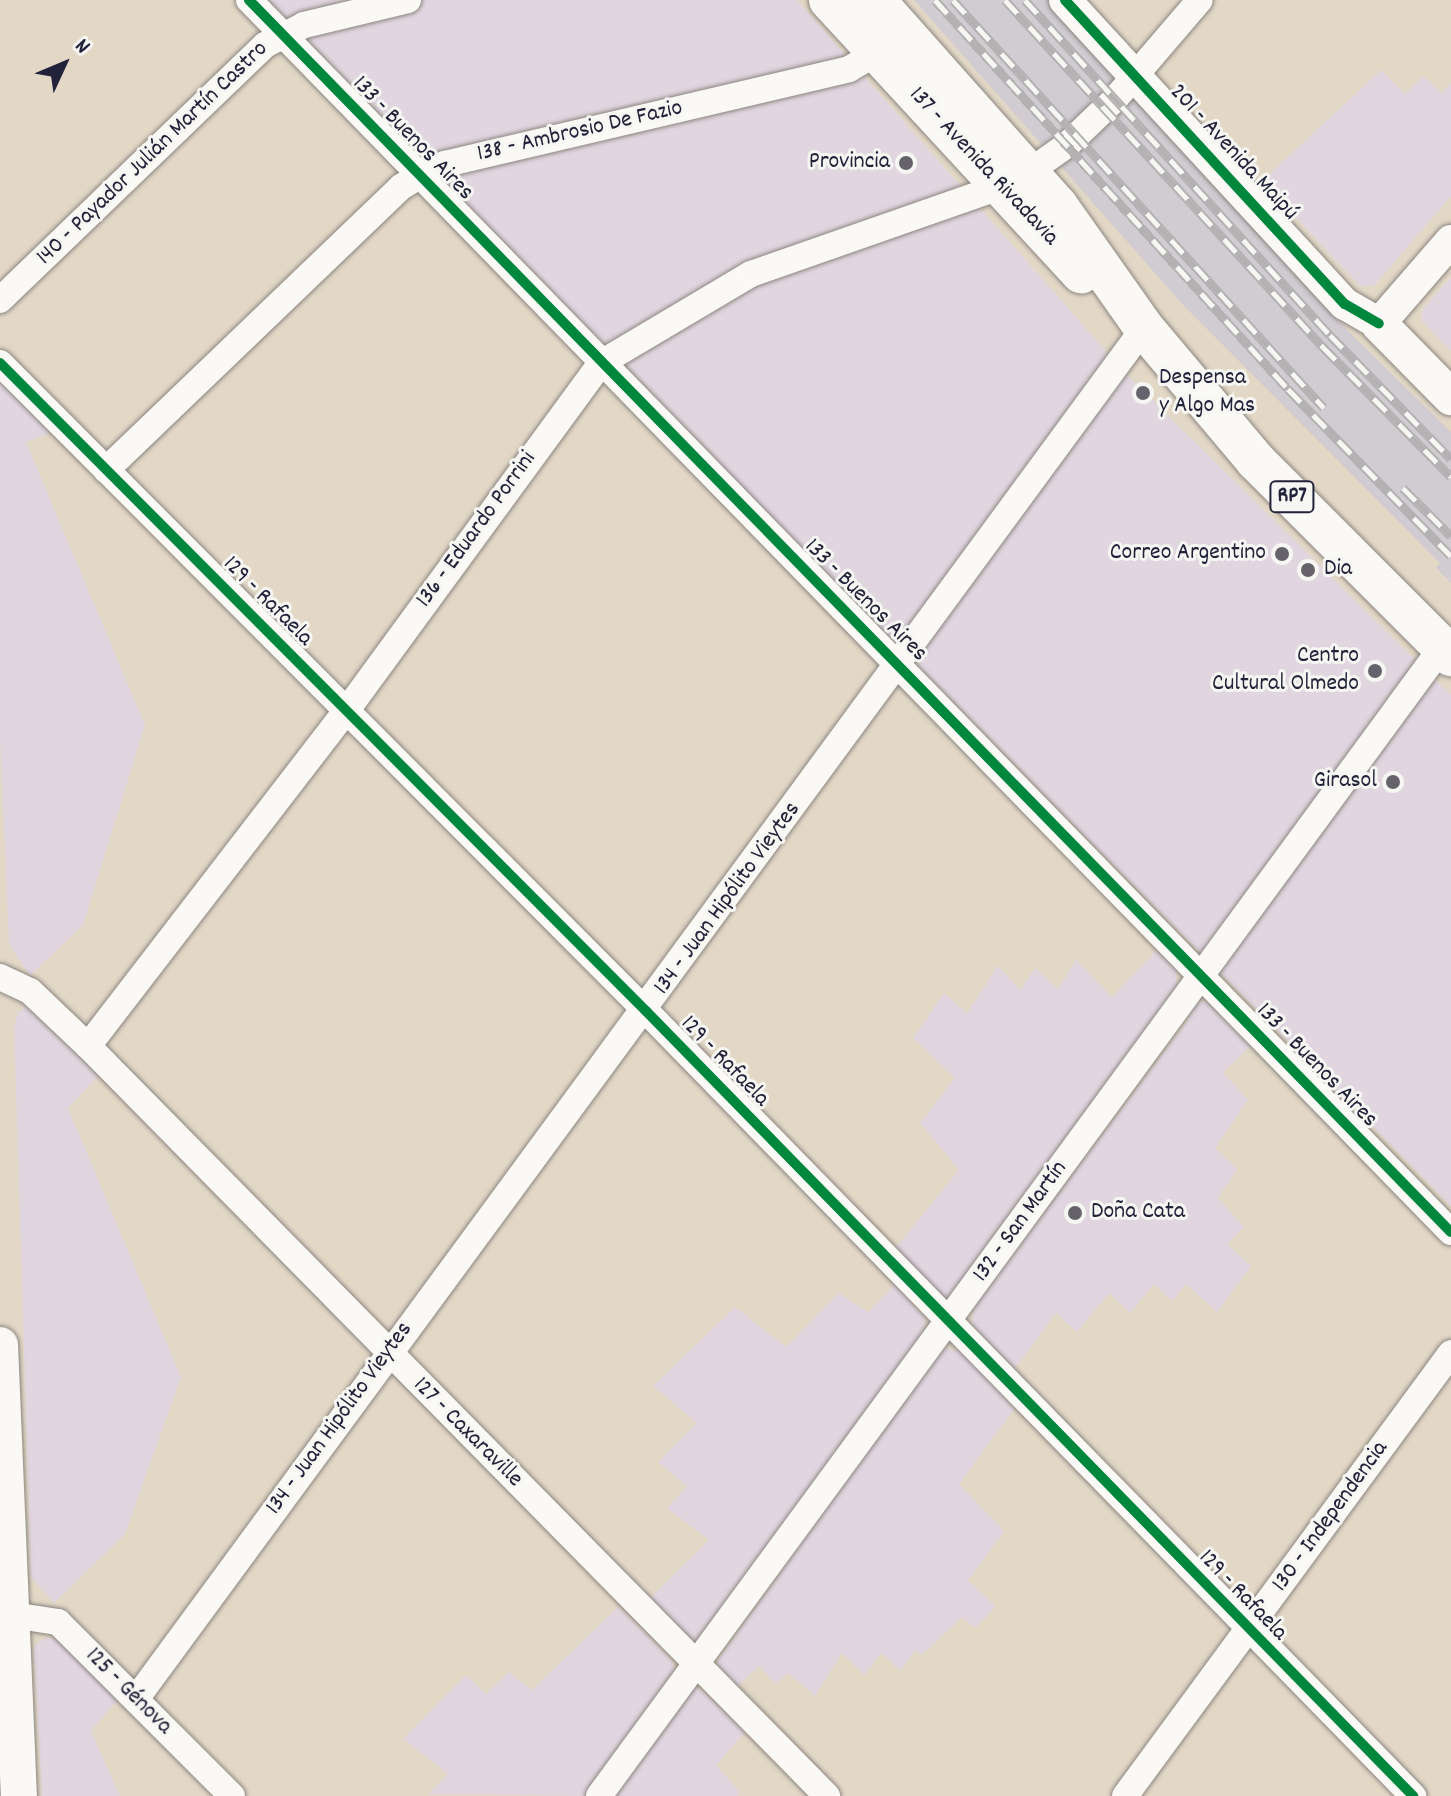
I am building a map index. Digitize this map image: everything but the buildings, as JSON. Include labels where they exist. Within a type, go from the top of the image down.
[{"type":"main road","name":"137 - Avenida Rivadavia","points":[[829,0],[877,53],[1015,179]]},
{"type":"main road","name":"137 - Avenida Rivadavia","points":[[875,0],[1015,179],[1082,274],[1144,328],[1256,461],[1446,651]]},
{"type":"main road","name":"201 - Avenida Maipú","points":[[1379,324],[1451,397]]},
{"type":"main road","points":[[0,1345],[6,1615],[19,1796]]},
{"type":"street","name":"133 - Buenos Aires","points":[[249,0],[1451,1232]]},
{"type":"street","name":"140 - Payador Julián Martín Castro","points":[[0,300],[282,33],[408,0]]},
{"type":"street","name":"201 - Avenida Maipú","points":[[1065,0],[1345,304],[1379,324]]},
{"type":"street","name":"136 - Eduardo Porrini","points":[[88,1046],[347,710],[601,363],[751,274],[1015,179],[1067,145],[1135,77],[1200,0]]},
{"type":"street","name":"138 - Ambrosio De Fazio","points":[[106,470],[401,187],[419,176],[445,164],[849,69],[877,53]]},
{"type":"street","points":[[1379,324],[1451,241]]},
{"type":"street","name":"134 - Juan Hipólito Vieytes","points":[[136,1699],[388,1352],[646,1011],[1144,328]]},
{"type":"street","name":"129 - Rafaela","points":[[0,363],[646,1011],[949,1320],[1247,1631],[1413,1796]]},
{"type":"street","name":"132 - San Martín","points":[[599,1796],[1200,976],[1446,651]]},
{"type":"street","name":"127 - Caxaraville","points":[[0,977],[30,991],[88,1046],[827,1796]]},
{"type":"street","name":"130 - Independencia","points":[[1125,1796],[1451,1353]]},
{"type":"street","name":"125 - Génova","points":[[6,1615],[58,1622],[232,1796]]},
{"type":"shaded area","points":[[260,0],[797,0],[1127,375],[1451,695],[1451,1206]]},
{"type":"shaded area","points":[[914,0],[1050,0],[1350,333],[1451,432],[1451,583],[1436,568],[1440,563],[1184,306]]},
{"type":"shaded area","points":[[1381,70],[1405,94],[1423,76],[1442,93],[1451,83],[1451,196],[1374,286],[1360,286],[1262,181]]},
{"type":"shaded area","points":[[1451,277],[1451,351],[1421,320],[1422,310]]},
{"type":"shaded area","points":[[0,381],[53,432],[26,442],[145,725],[83,925],[30,976],[9,944],[0,736]]},
{"type":"shaded area","points":[[1157,950],[1176,968],[1176,989],[955,1296],[939,1299],[893,1251],[959,1170],[920,1123],[955,1078],[913,1038],[944,993],[967,1013],[998,966],[1020,990],[1035,968],[1058,989],[1076,960],[1112,997]]},
{"type":"shaded area","points":[[1214,1001],[1255,1042],[1223,1072],[1248,1100],[1215,1148],[1237,1169],[1218,1198],[1244,1227],[1227,1244],[1251,1266],[1217,1312],[1186,1284],[1172,1301],[1154,1284],[1130,1313],[1109,1293],[1077,1332],[1056,1313],[1014,1370],[972,1325],[974,1307],[1186,1023],[1196,1002]]},
{"type":"shaded area","points":[[29,1006],[103,1071],[68,1108],[181,1377],[125,1534],[54,1603],[31,1577],[14,1027],[18,1012]]},
{"type":"shaded area","points":[[895,1284],[924,1317],[926,1331],[697,1641],[690,1643],[646,1602],[709,1540],[667,1508],[687,1486],[658,1462],[697,1423],[653,1386],[735,1307],[786,1347],[839,1293],[868,1312]]},
{"type":"shaded area","points":[[944,1349],[962,1351],[1017,1406],[959,1484],[1004,1531],[968,1581],[996,1606],[975,1628],[962,1617],[922,1655],[915,1650],[901,1671],[881,1653],[864,1675],[842,1653],[815,1696],[788,1673],[776,1684],[759,1666],[733,1691],[716,1668],[719,1659],[936,1353]]},
{"type":"shaded area","points":[[618,1607],[672,1661],[674,1671],[587,1796],[429,1794],[448,1774],[403,1739],[466,1675],[486,1694],[509,1672],[532,1690]]},
{"type":"shaded area","points":[[45,1638],[63,1641],[119,1698],[91,1731],[120,1796],[42,1796],[34,1646]]},
{"type":"shaded area","points":[[696,1687],[747,1730],[716,1765],[740,1792],[737,1796],[613,1796],[688,1689]]},
{"type":"railway","points":[[935,0],[1288,389],[1451,556]]},
{"type":"railway","points":[[953,0],[1324,408]]},
{"type":"railway","points":[[1005,0],[1323,347],[1451,477]]},
{"type":"railway","points":[[1025,0],[1330,335],[1451,459]]},
{"type":"railway","points":[[1403,488],[1451,536]]},
{"type":"cycle path","points":[[249,0],[1451,1232]]},
{"type":"cycle path","points":[[1065,0],[1345,304],[1379,324]]},
{"type":"cycle path","points":[[0,363],[646,1011],[1413,1796]]},
{"type":"place","name":"Provincia","points":[[906,163]]},
{"type":"place","name":"Despensa y Algo Mas","points":[[1143,393]]},
{"type":"place","name":"Correo Argentino","points":[[1282,554]]},
{"type":"place","name":"Dia","points":[[1308,570]]},
{"type":"place","name":"Centro Cultural Olmedo","points":[[1375,671]]},
{"type":"place","name":"Girasol","points":[[1393,782]]},
{"type":"place","name":"Doña Cata","points":[[1075,1213]]}]
